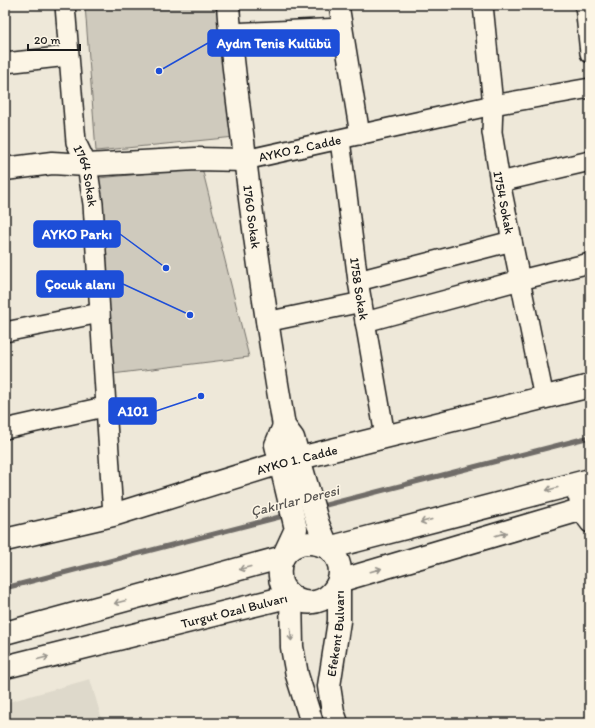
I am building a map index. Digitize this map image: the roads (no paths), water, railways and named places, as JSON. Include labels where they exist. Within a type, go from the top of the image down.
[{"type":"street","name":"1764 Sokak","points":[[65,5],[76,142],[87,165],[93,204],[104,407],[112,515]]},
{"type":"street","name":"1760 Sokak","points":[[228,5],[245,160],[266,322],[284,426],[276,445],[290,460]]},
{"type":"street","points":[[339,5],[360,135]]},
{"type":"street","name":"1754 Sokak","points":[[483,5],[493,105],[492,132],[500,182],[544,398]]},
{"type":"street","points":[[585,5],[590,53]]},
{"type":"street","points":[[230,33],[342,28]]},
{"type":"street","points":[[5,63],[68,56]]},
{"type":"street","name":"AYKO 2. Cadde","points":[[5,169],[52,163],[87,165],[196,159],[245,160],[493,105],[590,88]]},
{"type":"street","name":"1758 Sokak","points":[[340,140],[358,281],[385,436]]},
{"type":"street","points":[[500,182],[590,161]]},
{"type":"street","points":[[358,281],[512,241]]},
{"type":"street","points":[[365,322],[520,280],[590,263]]},
{"type":"street","points":[[266,322],[362,302]]},
{"type":"street","points":[[5,332],[100,313]]},
{"type":"street","name":"AYKO 1. Cadde","points":[[5,540],[112,515],[290,460],[590,386]]},
{"type":"street","points":[[5,429],[104,407]]},
{"type":"street","points":[[290,460],[290,506],[296,529],[279,570],[280,580],[284,589],[291,596],[290,624],[294,661],[312,723]]},
{"type":"street","name":"Efekent Bulvarı","points":[[290,460],[309,495],[318,524],[328,548],[335,556],[339,565],[340,621],[329,686],[333,712],[337,723]]},
{"type":"street","points":[[5,633],[283,558],[293,547],[302,543],[311,542],[328,548],[581,482],[588,513],[339,582]]},
{"type":"street","name":"Turgut Ozal Bulvarı","points":[[5,667],[291,596],[299,601],[317,602],[332,592],[339,582]]},
{"type":"waterway","name":"Çakırlar Deresi","points":[[318,507],[590,437]]},
{"type":"waterway","name":"Çakırlar Deresi","points":[[5,588],[287,515]]},
{"type":"place","name":"Aydın Tenis Kulübü","points":[[159,71]]},
{"type":"place","name":"AYKO Parkı","points":[[166,268]]},
{"type":"place","name":"Çocuk alanı","points":[[190,315]]},
{"type":"place","name":"A101","points":[[201,396]]}]
